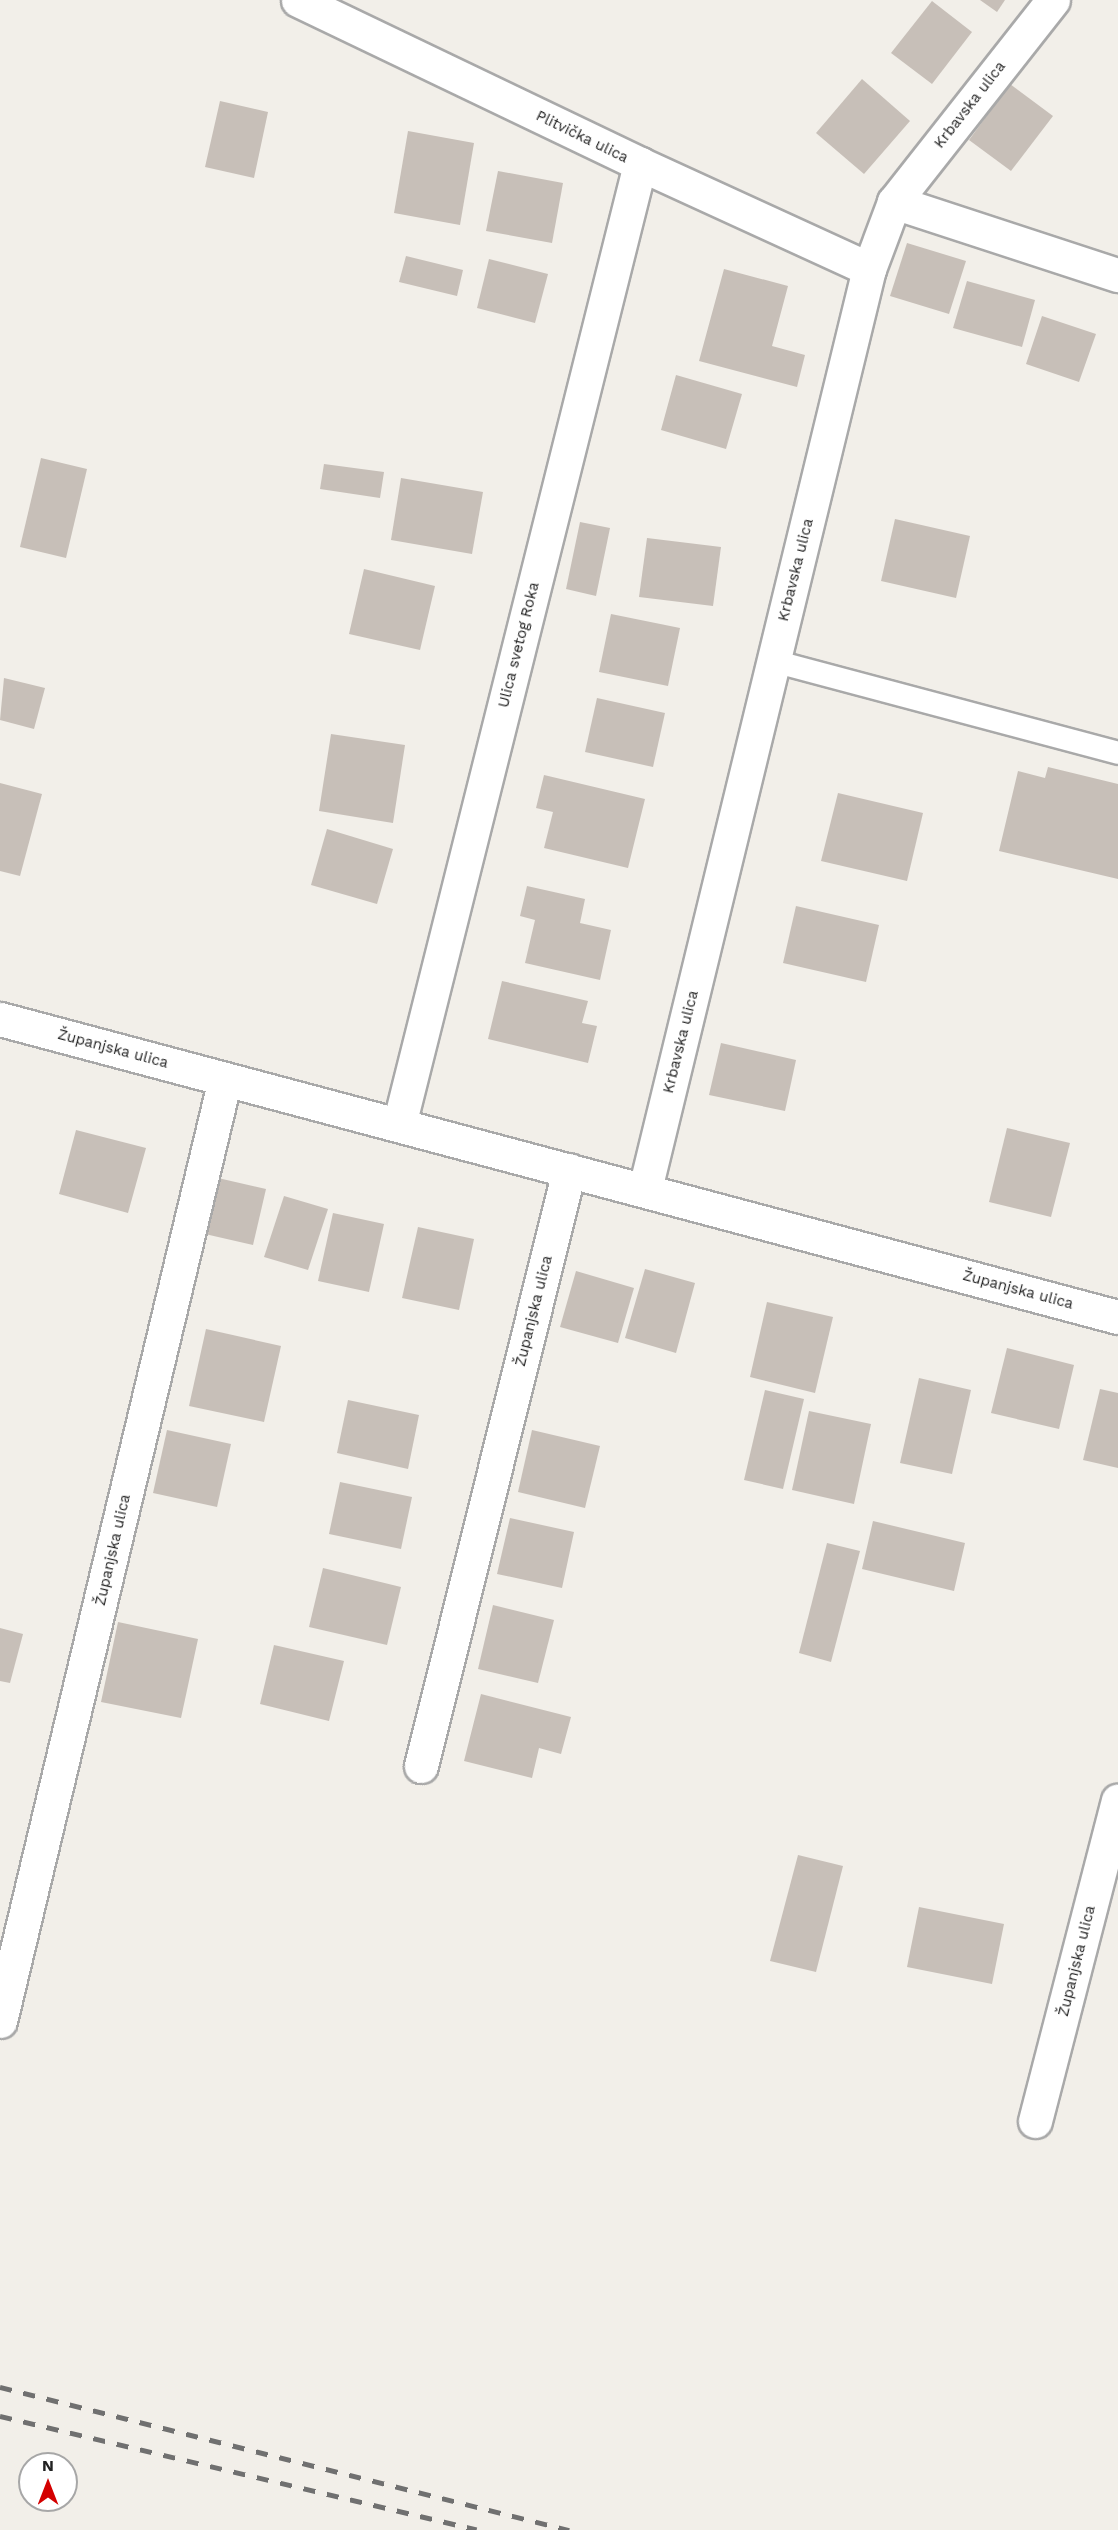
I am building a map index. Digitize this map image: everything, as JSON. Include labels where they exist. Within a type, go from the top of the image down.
[{"type":"street","name":"Plitvička ulica","points":[[298,0],[640,164],[869,269]]},
{"type":"street","name":"Krbavska ulica","points":[[645,1189],[869,269],[894,202],[1053,0]]},
{"type":"street","name":"Ulica svetog Roka","points":[[399,1125],[640,164]]},
{"type":"street","points":[[894,202],[1118,275]]},
{"type":"street","name":"Županjska ulica","points":[[0,1019],[645,1189],[1118,1317]]},
{"type":"street","name":"Županjska ulica","points":[[0,2021],[225,1078]]},
{"type":"street","name":"Županjska ulica","points":[[421,1766],[569,1170]]},
{"type":"street","name":"Županjska ulica","points":[[1035,2121],[1118,1801]]},
{"type":"lane","points":[[773,661],[1118,753]]},
{"type":"building","points":[[980,0],[1005,0],[997,12]]},
{"type":"building","points":[[932,1],[972,32],[932,84],[891,53]]},
{"type":"building","points":[[862,79],[910,121],[864,174],[816,133]]},
{"type":"building","points":[[1010,84],[1053,116],[1011,171],[969,140]]},
{"type":"building","points":[[220,101],[268,112],[254,178],[205,167]]},
{"type":"building","points":[[408,131],[474,143],[460,225],[394,213]]},
{"type":"building","points":[[498,171],[563,183],[552,243],[486,231]]},
{"type":"building","points":[[907,243],[966,261],[949,314],[890,296]]},
{"type":"building","points":[[406,256],[463,270],[457,296],[399,282]]},
{"type":"building","points":[[489,259],[548,274],[535,323],[477,308]]},
{"type":"building","points":[[724,269],[788,286],[772,346],[805,355],[797,387],[699,361]]},
{"type":"building","points":[[967,281],[1035,300],[1022,347],[953,328]]},
{"type":"building","points":[[1042,316],[1096,334],[1079,382],[1026,364]]},
{"type":"building","points":[[676,375],[742,394],[726,449],[661,430]]},
{"type":"building","points":[[41,458],[87,469],[66,558],[20,547]]},
{"type":"building","points":[[324,464],[384,472],[380,498],[320,489]]},
{"type":"building","points":[[401,478],[483,492],[472,554],[391,540]]},
{"type":"building","points":[[895,519],[970,536],[956,598],[881,581]]},
{"type":"building","points":[[580,522],[610,528],[596,596],[566,589]]},
{"type":"building","points":[[647,538],[721,547],[713,606],[639,597]]},
{"type":"building","points":[[364,569],[435,586],[420,650],[349,634]]},
{"type":"building","points":[[611,614],[680,628],[668,686],[599,672]]},
{"type":"building","points":[[4,678],[45,688],[34,729],[0,720]]},
{"type":"building","points":[[597,698],[665,713],[653,767],[585,752]]},
{"type":"building","points":[[331,734],[405,745],[393,823],[319,811]]},
{"type":"building","points":[[1048,767],[1118,784],[1118,879],[999,851],[1018,771],[1045,778]]},
{"type":"building","points":[[544,775],[645,799],[628,868],[544,848],[553,812],[536,808]]},
{"type":"building","points":[[0,783],[42,794],[20,876],[0,871]]},
{"type":"building","points":[[838,793],[923,813],[907,881],[821,861]]},
{"type":"building","points":[[327,829],[393,849],[377,904],[311,885]]},
{"type":"building","points":[[527,886],[585,899],[580,923],[611,930],[600,980],[525,963],[535,920],[520,916]]},
{"type":"building","points":[[796,906],[879,925],[866,982],[783,963]]},
{"type":"building","points":[[502,981],[588,1001],[582,1023],[597,1026],[588,1063],[488,1039]]},
{"type":"building","points":[[721,1043],[796,1060],[785,1111],[709,1095]]},
{"type":"building","points":[[1007,1128],[1070,1143],[1051,1217],[989,1202]]},
{"type":"building","points":[[76,1130],[146,1148],[128,1213],[59,1194]]},
{"type":"building","points":[[218,1178],[266,1189],[253,1245],[205,1234]]},
{"type":"building","points":[[284,1196],[328,1209],[308,1270],[264,1257]]},
{"type":"building","points":[[333,1213],[384,1224],[369,1292],[318,1281]]},
{"type":"building","points":[[418,1227],[474,1239],[459,1310],[402,1298]]},
{"type":"building","points":[[645,1269],[695,1283],[676,1353],[625,1338]]},
{"type":"building","points":[[576,1271],[634,1288],[618,1343],[560,1327]]},
{"type":"building","points":[[767,1302],[833,1317],[815,1393],[750,1377]]},
{"type":"building","points":[[206,1329],[281,1346],[264,1422],[189,1406]]},
{"type":"building","points":[[1007,1348],[1074,1365],[1059,1429],[991,1413]]},
{"type":"building","points":[[919,1378],[971,1390],[952,1474],[900,1463]]},
{"type":"building","points":[[1100,1389],[1118,1393],[1118,1468],[1083,1460]]},
{"type":"building","points":[[765,1390],[804,1399],[783,1489],[744,1480]]},
{"type":"building","points":[[348,1400],[419,1415],[408,1469],[337,1453]]},
{"type":"building","points":[[809,1411],[871,1424],[854,1504],[792,1490]]},
{"type":"building","points":[[167,1430],[231,1444],[217,1507],[153,1493]]},
{"type":"building","points":[[532,1430],[600,1446],[585,1508],[518,1492]]},
{"type":"building","points":[[340,1482],[412,1497],[401,1549],[329,1534]]},
{"type":"building","points":[[510,1518],[574,1532],[562,1588],[497,1574]]},
{"type":"building","points":[[873,1521],[965,1543],[954,1591],[862,1569]]},
{"type":"building","points":[[827,1543],[860,1551],[831,1662],[799,1653]]},
{"type":"building","points":[[323,1568],[401,1587],[387,1645],[309,1627]]},
{"type":"building","points":[[493,1605],[554,1620],[538,1683],[478,1669]]},
{"type":"building","points":[[118,1622],[198,1639],[181,1718],[101,1702]]},
{"type":"building","points":[[0,1628],[23,1634],[10,1683],[0,1681]]},
{"type":"building","points":[[274,1645],[344,1661],[329,1721],[260,1704]]},
{"type":"building","points":[[481,1694],[571,1717],[561,1754],[539,1748],[532,1778],[464,1761]]},
{"type":"building","points":[[798,1855],[843,1866],[816,1972],[770,1961]]},
{"type":"building","points":[[919,1907],[1004,1924],[992,1984],[907,1967]]},
{"type":"railway","points":[[0,2387],[569,2530]]},
{"type":"railway","points":[[0,2416],[477,2530]]}]
